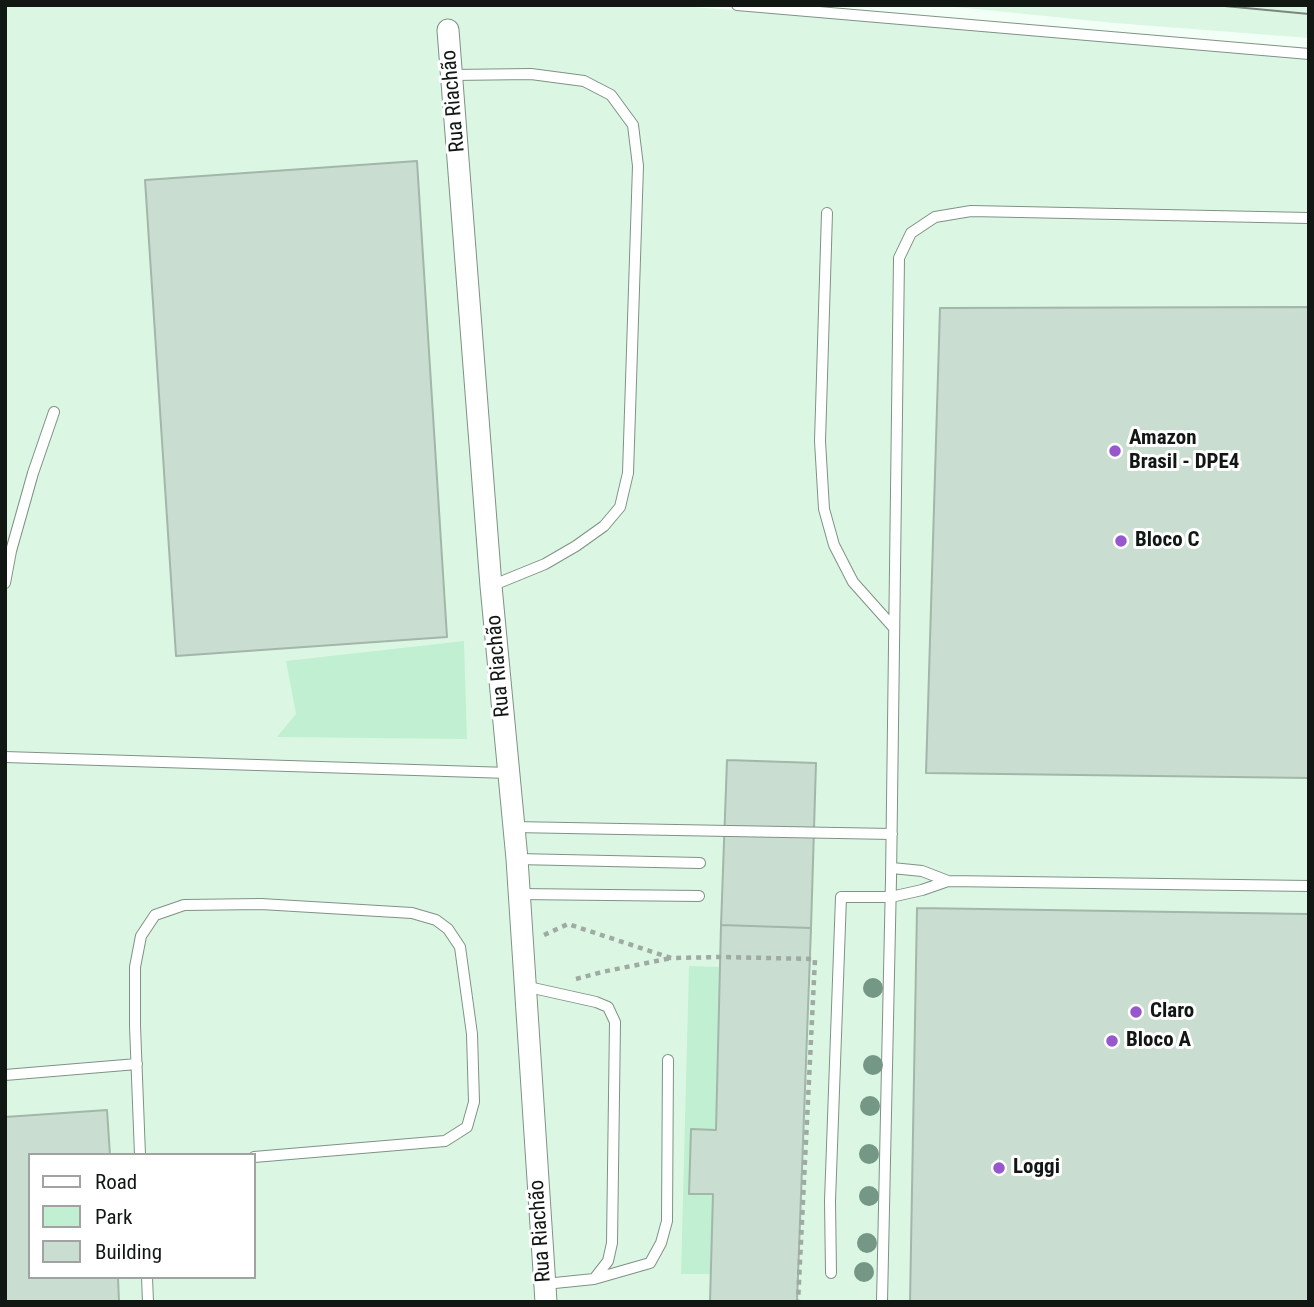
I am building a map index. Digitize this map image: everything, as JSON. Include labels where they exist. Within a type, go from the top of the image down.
[{"type":"street","name":"Rua Riachão","points":[[448,30],[491,586],[517,859],[546,1293]]},
{"type":"lane","points":[[737,5],[1309,54]]},
{"type":"lane","points":[[452,75],[531,74],[584,81],[611,95],[633,125],[638,166],[628,473],[620,507],[604,526],[576,546],[545,564],[491,586]]},
{"type":"lane","points":[[882,1302],[891,897],[899,258],[911,233],[935,217],[971,211],[1309,218]]},
{"type":"lane","points":[[827,213],[820,441],[824,509],[834,545],[853,582],[894,628]]},
{"type":"lane","points":[[5,583],[33,473],[54,412]]},
{"type":"lane","points":[[5,757],[509,773]]},
{"type":"lane","points":[[513,827],[892,834]]},
{"type":"lane","points":[[517,859],[700,863]]},
{"type":"lane","points":[[891,868],[922,871],[948,881]]},
{"type":"lane","points":[[831,1273],[830,1200],[841,897],[891,897],[948,881],[1309,886]]},
{"type":"lane","points":[[518,894],[699,896]]},
{"type":"lane","points":[[140,1153],[135,967],[141,936],[155,915],[184,905],[261,904],[412,913],[436,919],[448,929],[460,947],[472,1034],[474,1102],[467,1127],[445,1141],[256,1157]]},
{"type":"lane","points":[[524,986],[596,1002],[608,1007],[615,1022],[612,1243],[608,1261],[594,1279]]},
{"type":"lane","points":[[546,1293],[650,1263],[661,1243],[667,1221],[668,1060]]},
{"type":"lane","points":[[5,1075],[137,1064]]},
{"type":"lane","points":[[147,1279],[148,1302]]},
{"type":"path","points":[[536,941],[546,933],[568,924],[671,958]]},
{"type":"path","points":[[570,981],[671,958],[816,960],[798,1302]]},
{"type":"shaded area","points":[[5,5],[666,5],[1309,53],[1309,1302],[5,1302]]},
{"type":"shaded area","points":[[936,5],[1309,5],[1309,38],[1114,23]]},
{"type":"green space","points":[[464,641],[467,739],[277,737],[296,714],[286,661]]},
{"type":"green space","points":[[689,966],[722,967],[716,1130],[692,1129],[689,1194],[713,1194],[711,1274],[681,1274]]},
{"type":"building","points":[[417,161],[447,637],[176,656],[145,180]]},
{"type":"building","name":"Bloco C","points":[[1309,307],[1309,778],[926,773],[940,308]]},
{"type":"building","points":[[727,760],[816,763],[811,928],[721,925]]},
{"type":"building","name":"Bloco A","points":[[917,908],[1309,914],[1309,1302],[910,1302]]},
{"type":"building","points":[[721,925],[811,928],[797,1302],[710,1302],[713,1194],[689,1194],[691,1129],[716,1130]]},
{"type":"building","points":[[107,1110],[110,1153],[28,1153],[28,1279],[118,1279],[119,1302],[5,1302],[5,1117]]},
{"type":"tram line","points":[[1214,5],[1309,14]]},
{"type":"place","name":"Amazon Brasil - DPE4","points":[[1115,451]]},
{"type":"place","name":"Bloco C","points":[[1121,541]]},
{"type":"place","name":"Claro","points":[[1136,1012]]},
{"type":"place","name":"Bloco A","points":[[1112,1041]]},
{"type":"place","name":"Loggi","points":[[999,1168]]}]
